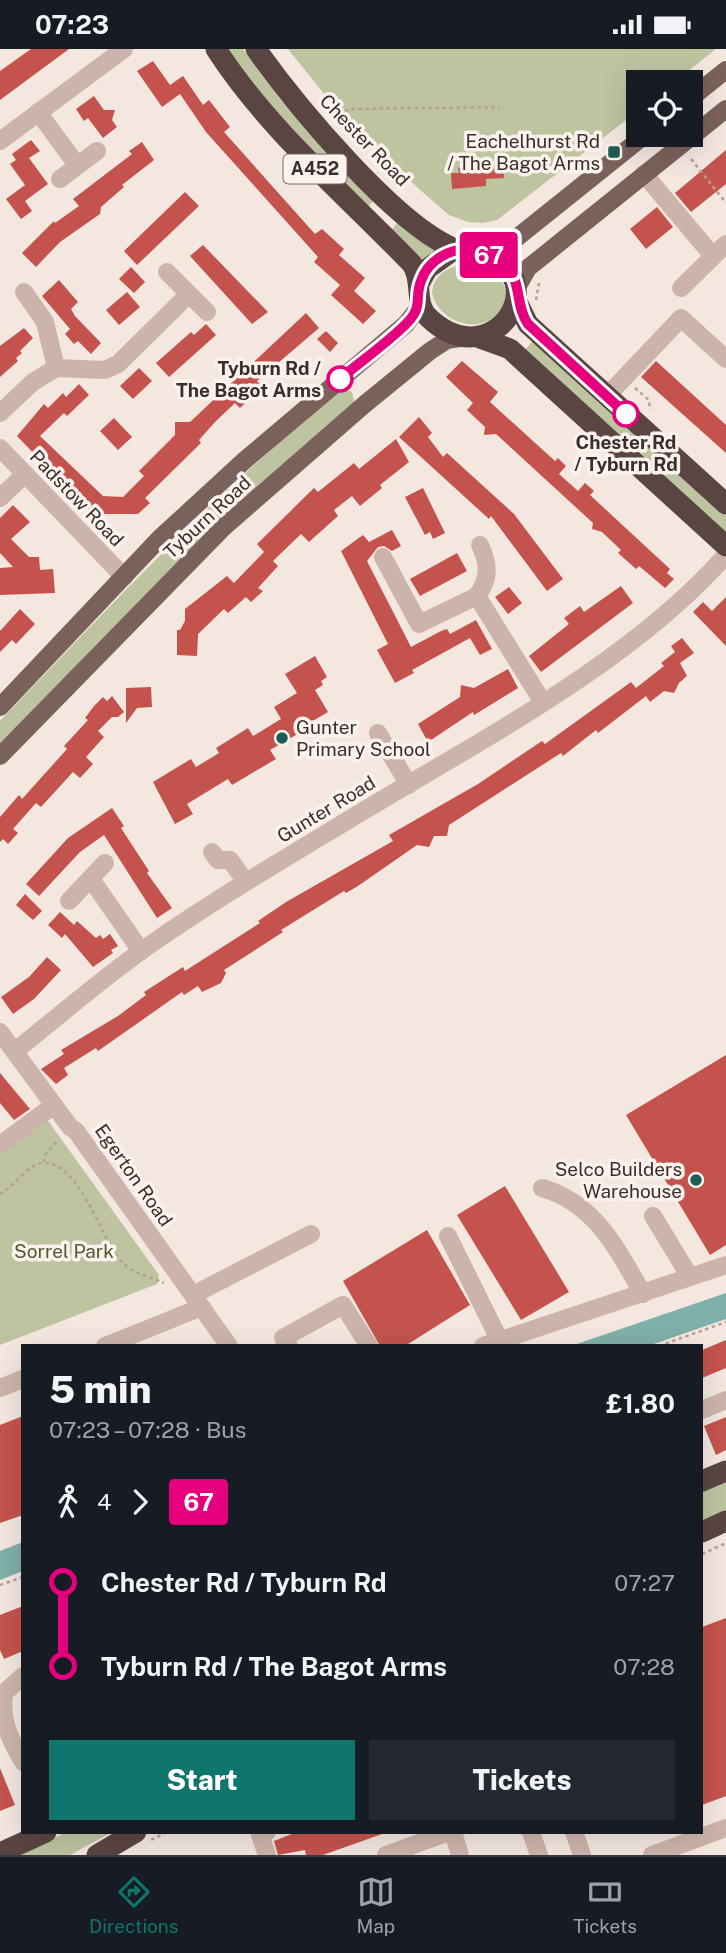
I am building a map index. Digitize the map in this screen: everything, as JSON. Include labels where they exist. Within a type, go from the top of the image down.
[{"type":"highway","name":"A452","points":[[216,49],[255,101],[323,178],[412,264],[420,282]]},
{"type":"highway","name":"Chester Road","points":[[256,49],[342,154],[418,226],[455,249]]},
{"type":"highway","points":[[726,504],[613,390],[528,324],[523,299],[509,268],[482,252],[455,249],[427,269],[420,282],[420,306],[438,325],[510,349],[726,546]]},
{"type":"highway","points":[[471,337],[495,331],[507,321],[523,299]]},
{"type":"highway","points":[[703,1478],[726,1471]]},
{"type":"highway","points":[[703,1532],[726,1521]]},
{"type":"highway","points":[[0,1853],[42,1834]]},
{"type":"highway","points":[[97,1855],[133,1834]]},
{"type":"main road","points":[[703,88],[726,70]]},
{"type":"main road","points":[[703,128],[726,109]]},
{"type":"main road","points":[[482,252],[509,244],[630,147]]},
{"type":"main road","points":[[523,299],[528,268],[679,147]]},
{"type":"main road","name":"Tyburn Road","points":[[0,706],[160,538],[245,460],[406,324],[420,306]]},
{"type":"main road","name":"Tyburn Road","points":[[0,756],[224,527],[430,351],[447,340],[471,337]]},
{"type":"street","points":[[0,141],[124,49]]},
{"type":"street","points":[[38,111],[77,165]]},
{"type":"street","points":[[60,179],[97,151]]},
{"type":"street","points":[[644,174],[720,250],[681,288]]},
{"type":"street","points":[[167,272],[207,311]]},
{"type":"street","points":[[24,292],[45,322],[56,369]]},
{"type":"street","points":[[0,413],[33,382],[56,369],[105,370],[118,364],[188,295]]},
{"type":"street","points":[[613,390],[681,318],[726,359]]},
{"type":"street","name":"Padstow Road","points":[[0,448],[124,577]]},
{"type":"street","points":[[0,498],[24,475]]},
{"type":"street","points":[[383,557],[419,624],[477,596],[484,587],[489,564],[480,545]]},
{"type":"street","name":"Gunter Road","points":[[15,1051],[141,951],[246,882],[409,785],[542,701],[622,646],[698,585],[726,555]]},
{"type":"street","points":[[477,596],[542,701]]},
{"type":"street","points":[[378,733],[409,785]]},
{"type":"street","points":[[212,852],[218,860],[230,860],[246,882]]},
{"type":"street","points":[[69,901],[105,863]]},
{"type":"street","points":[[91,879],[141,951]]},
{"type":"street","name":"Egerton Road","points":[[0,1032],[70,1127],[76,1131],[228,1344]]},
{"type":"street","points":[[0,1145],[54,1105]]},
{"type":"street","points":[[542,1188],[561,1193],[593,1217],[643,1294]]},
{"type":"street","points":[[653,1216],[690,1277]]},
{"type":"street","points":[[109,1344],[197,1300],[312,1234]]},
{"type":"street","points":[[448,1236],[491,1343],[726,1265]]},
{"type":"street","points":[[288,1344],[283,1338],[343,1305],[364,1344]]},
{"type":"street","points":[[0,1388],[21,1380]]},
{"type":"street","points":[[703,1410],[726,1400]]},
{"type":"street","points":[[21,1678],[4,1693],[2,1711],[6,1733],[21,1759]]},
{"type":"street","points":[[652,1855],[726,1828]]},
{"type":"street","points":[[262,1834],[260,1835],[267,1855]]},
{"type":"street","points":[[386,1855],[445,1834]]},
{"type":"street","points":[[452,1834],[460,1855]]},
{"type":"street","points":[[532,1834],[539,1855]]},
{"type":"street","points":[[575,1834],[582,1855]]},
{"type":"path","points":[[316,124],[335,112],[352,109],[500,107]]},
{"type":"path","points":[[681,147],[726,203]]},
{"type":"path","points":[[397,188],[405,196]]},
{"type":"path","points":[[523,299],[540,278]]},
{"type":"path","points":[[613,390],[629,384],[649,400],[651,417]]},
{"type":"path","points":[[44,1163],[45,1155],[70,1127]]},
{"type":"path","points":[[0,1194],[33,1167],[44,1163],[56,1166],[69,1176],[99,1218],[120,1260],[134,1271],[197,1300]]},
{"type":"path","points":[[665,1344],[726,1322]]},
{"type":"path","points":[[703,1554],[726,1543]]},
{"type":"path","points":[[0,1585],[21,1578]]},
{"type":"green space","points":[[226,49],[243,49],[279,98],[376,199],[366,208],[276,115]]},
{"type":"green space","points":[[288,49],[716,49],[689,70],[626,70],[626,120],[497,220],[483,223],[468,222],[449,215],[338,111]]},
{"type":"green space","points":[[400,219],[437,249],[423,266],[391,231]]},
{"type":"green space","points":[[468,263],[494,274],[505,288],[504,305],[488,321],[479,324],[459,322],[450,317],[436,303],[432,293],[436,280],[444,272]]},
{"type":"green space","points":[[534,340],[726,511],[726,534],[524,351]]},
{"type":"green space","points":[[343,388],[352,392],[354,402],[290,459],[0,749],[0,721],[209,507]]},
{"type":"green space","name":"Sorrel Park","points":[[46,1118],[159,1275],[157,1284],[0,1345],[0,1151]]},
{"type":"green space","points":[[726,1481],[726,1514],[703,1525],[703,1492]]},
{"type":"green space","points":[[63,1834],[108,1834],[70,1855],[18,1855]]},
{"type":"water","points":[[726,1293],[726,1319],[654,1344],[577,1344]]},
{"type":"water","points":[[21,1543],[21,1572],[0,1580],[0,1551]]},
{"type":"building","points":[[31,49],[69,49],[0,100],[0,71]]},
{"type":"building","points":[[153,61],[170,85],[183,76],[203,105],[209,100],[230,127],[224,132],[315,234],[322,229],[344,249],[339,255],[365,278],[354,291],[376,311],[363,324],[331,295],[340,285],[314,262],[318,257],[206,132],[180,94],[162,107],[137,71]]},
{"type":"building","points":[[94,96],[104,110],[115,110],[112,120],[117,127],[103,138],[88,118],[84,121],[76,109]]},
{"type":"building","points":[[31,140],[40,151],[29,158],[48,184],[25,201],[32,211],[21,219],[6,199],[25,185],[10,164],[16,160],[12,154]]},
{"type":"building","points":[[142,142],[154,160],[122,185],[124,187],[101,207],[100,214],[60,242],[36,267],[22,253],[54,221],[55,223],[79,206],[73,199],[132,154],[129,151]]},
{"type":"building","points":[[726,150],[726,184],[691,212],[675,193]]},
{"type":"building","points":[[503,164],[504,178],[486,179],[486,186],[452,189],[451,173],[459,173],[458,168]]},
{"type":"building","points":[[185,192],[199,206],[137,265],[124,251]]},
{"type":"building","points":[[657,207],[673,227],[646,249],[630,229]]},
{"type":"building","points":[[203,245],[268,312],[252,324],[190,256]]},
{"type":"building","points":[[131,267],[145,282],[134,293],[119,279]]},
{"type":"building","points":[[59,280],[78,302],[71,309],[75,316],[101,343],[91,354],[78,341],[74,344],[65,334],[70,329],[42,296]]},
{"type":"building","points":[[127,292],[140,307],[119,325],[106,310]]},
{"type":"building","points":[[306,313],[319,328],[257,381],[262,387],[240,408],[235,403],[215,422],[199,440],[201,443],[145,498],[150,503],[138,514],[94,514],[40,464],[42,462],[17,436],[44,404],[48,408],[63,393],[66,397],[79,384],[89,395],[67,416],[64,413],[40,436],[103,496],[123,497],[144,476],[139,471],[175,435],[175,422],[190,422]]},
{"type":"building","points":[[206,324],[216,335],[169,377],[156,363],[191,332],[194,335]]},
{"type":"building","points":[[24,328],[33,338],[20,351],[22,353],[16,358],[18,361],[0,377],[0,346]]},
{"type":"building","points":[[326,331],[338,343],[330,352],[317,339]]},
{"type":"building","points":[[462,361],[498,392],[490,402],[555,461],[558,458],[566,466],[559,474],[578,491],[585,483],[594,491],[590,495],[670,569],[667,573],[674,579],[665,588],[639,566],[636,569],[618,553],[621,550],[602,532],[592,529],[593,523],[496,434],[484,435],[485,427],[467,410],[473,403],[446,377]]},
{"type":"building","points":[[656,361],[726,425],[726,453],[641,377]]},
{"type":"building","points":[[139,368],[152,381],[133,399],[120,386]]},
{"type":"building","points":[[419,417],[432,433],[428,437],[443,457],[447,453],[514,514],[563,579],[547,591],[491,516],[489,519],[399,437]]},
{"type":"building","points":[[114,418],[132,437],[118,450],[100,431]]},
{"type":"building","points":[[396,439],[409,462],[380,485],[382,488],[360,506],[352,496],[334,510],[338,516],[309,542],[301,534],[273,561],[278,566],[258,588],[263,591],[251,602],[246,597],[228,613],[224,609],[198,634],[197,656],[177,655],[177,630],[180,630],[185,621],[185,609],[227,576],[234,583],[264,552],[257,544],[314,488],[318,492],[354,463],[359,469]]},
{"type":"building","points":[[423,488],[445,533],[433,539],[430,532],[425,535],[405,497]]},
{"type":"building","points":[[13,505],[30,522],[11,539],[29,557],[39,557],[40,570],[53,569],[55,593],[0,595],[0,568],[13,567],[0,553],[0,518]]},
{"type":"building","points":[[392,530],[401,546],[392,551],[384,546],[378,547],[367,561],[411,647],[441,631],[447,629],[450,634],[476,620],[492,649],[480,655],[470,638],[412,670],[414,673],[395,683],[377,650],[388,644],[341,551],[363,535],[369,542]]},
{"type":"building","points":[[457,553],[467,571],[420,596],[410,579]]},
{"type":"building","points":[[621,586],[633,603],[541,672],[529,656],[569,624],[564,618],[580,606],[584,612]]},
{"type":"building","points":[[509,587],[522,603],[508,614],[495,597]]},
{"type":"building","points":[[726,597],[726,646],[693,612],[703,602],[712,611]]},
{"type":"building","points":[[20,609],[35,624],[16,644],[12,640],[0,652],[0,631]]},
{"type":"building","points":[[682,638],[694,653],[680,663],[687,676],[679,683],[674,693],[664,691],[650,702],[646,696],[563,756],[561,753],[449,825],[447,836],[434,836],[429,847],[417,845],[358,886],[346,893],[344,891],[281,930],[283,932],[224,970],[226,973],[221,983],[202,992],[198,986],[184,995],[182,992],[98,1051],[96,1048],[64,1068],[68,1075],[56,1084],[41,1069],[64,1054],[61,1050],[118,1016],[146,995],[144,992],[183,967],[185,971],[260,923],[258,921],[286,902],[393,841],[389,835],[478,784],[542,741],[545,744],[631,682],[636,688],[664,666],[661,663],[675,652],[671,646]]},
{"type":"building","points":[[315,656],[327,677],[321,681],[323,685],[315,690],[328,712],[311,722],[313,725],[270,750],[276,759],[232,785],[228,779],[187,804],[193,814],[175,824],[153,782],[191,759],[196,767],[219,753],[216,748],[248,728],[253,736],[281,719],[274,707],[297,693],[285,674]]},
{"type":"building","points":[[508,669],[518,688],[474,715],[473,712],[428,742],[418,724],[460,697],[461,685],[474,688]]},
{"type":"building","points":[[151,687],[152,707],[137,708],[126,723],[126,688]]},
{"type":"building","points":[[112,696],[124,712],[118,717],[112,717],[98,731],[104,737],[86,757],[93,764],[80,778],[73,772],[41,807],[36,803],[13,829],[18,833],[8,844],[3,839],[0,842],[0,817],[19,795],[22,799],[67,749],[64,746],[88,720],[85,718],[94,706],[103,697],[107,701]]},
{"type":"building","points":[[112,808],[124,826],[121,828],[149,871],[147,873],[172,908],[157,918],[104,835],[80,852],[39,896],[26,884],[68,838]]},
{"type":"building","points":[[25,894],[42,911],[33,920],[16,905]]},
{"type":"building","points":[[60,912],[74,925],[77,921],[96,938],[100,935],[103,939],[110,934],[118,946],[111,950],[113,953],[93,967],[65,934],[62,938],[48,925]]},
{"type":"building","points":[[47,957],[61,970],[34,999],[13,1014],[1,997],[29,977]]},
{"type":"building","name":"Selco Builders Warehouse","points":[[726,1055],[726,1245],[710,1255],[626,1115]]},
{"type":"building","points":[[0,1073],[30,1109],[14,1120],[0,1103]]},
{"type":"building","points":[[505,1186],[569,1292],[521,1320],[457,1215]]},
{"type":"building","points":[[427,1230],[470,1305],[408,1344],[379,1344],[343,1281]]},
{"type":"building","points":[[726,1340],[726,1368],[703,1378],[703,1350]]},
{"type":"building","points":[[21,1417],[21,1516],[0,1523],[0,1425]]},
{"type":"building","points":[[726,1417],[726,1450],[716,1455],[704,1426]]},
{"type":"building","points":[[21,1607],[21,1652],[4,1659],[0,1650],[0,1615]]},
{"type":"building","points":[[726,1618],[726,1796],[703,1805],[703,1627]]},
{"type":"building","points":[[0,1768],[15,1805],[0,1811]]},
{"type":"building","points":[[292,1834],[382,1834],[323,1855],[306,1855],[305,1850],[278,1855],[274,1841]]},
{"type":"bus line","name":"67","points":[[340,379],[406,324],[418,310],[420,282],[427,269],[455,249],[472,250],[497,258],[509,268],[514,278],[521,314],[528,324],[626,414]]},
{"type":"place","name":"Eachelhurst Rd / The Bagot Arms","points":[[614,152]]},
{"type":"place","name":"Tyburn Rd / The Bagot Arms","points":[[340,379]]},
{"type":"place","name":"Chester Rd / Tyburn Rd","points":[[626,414]]},
{"type":"place","name":"Gunter Primary School","points":[[282,738]]},
{"type":"place","name":"Selco Builders Warehouse","points":[[696,1180]]}]
